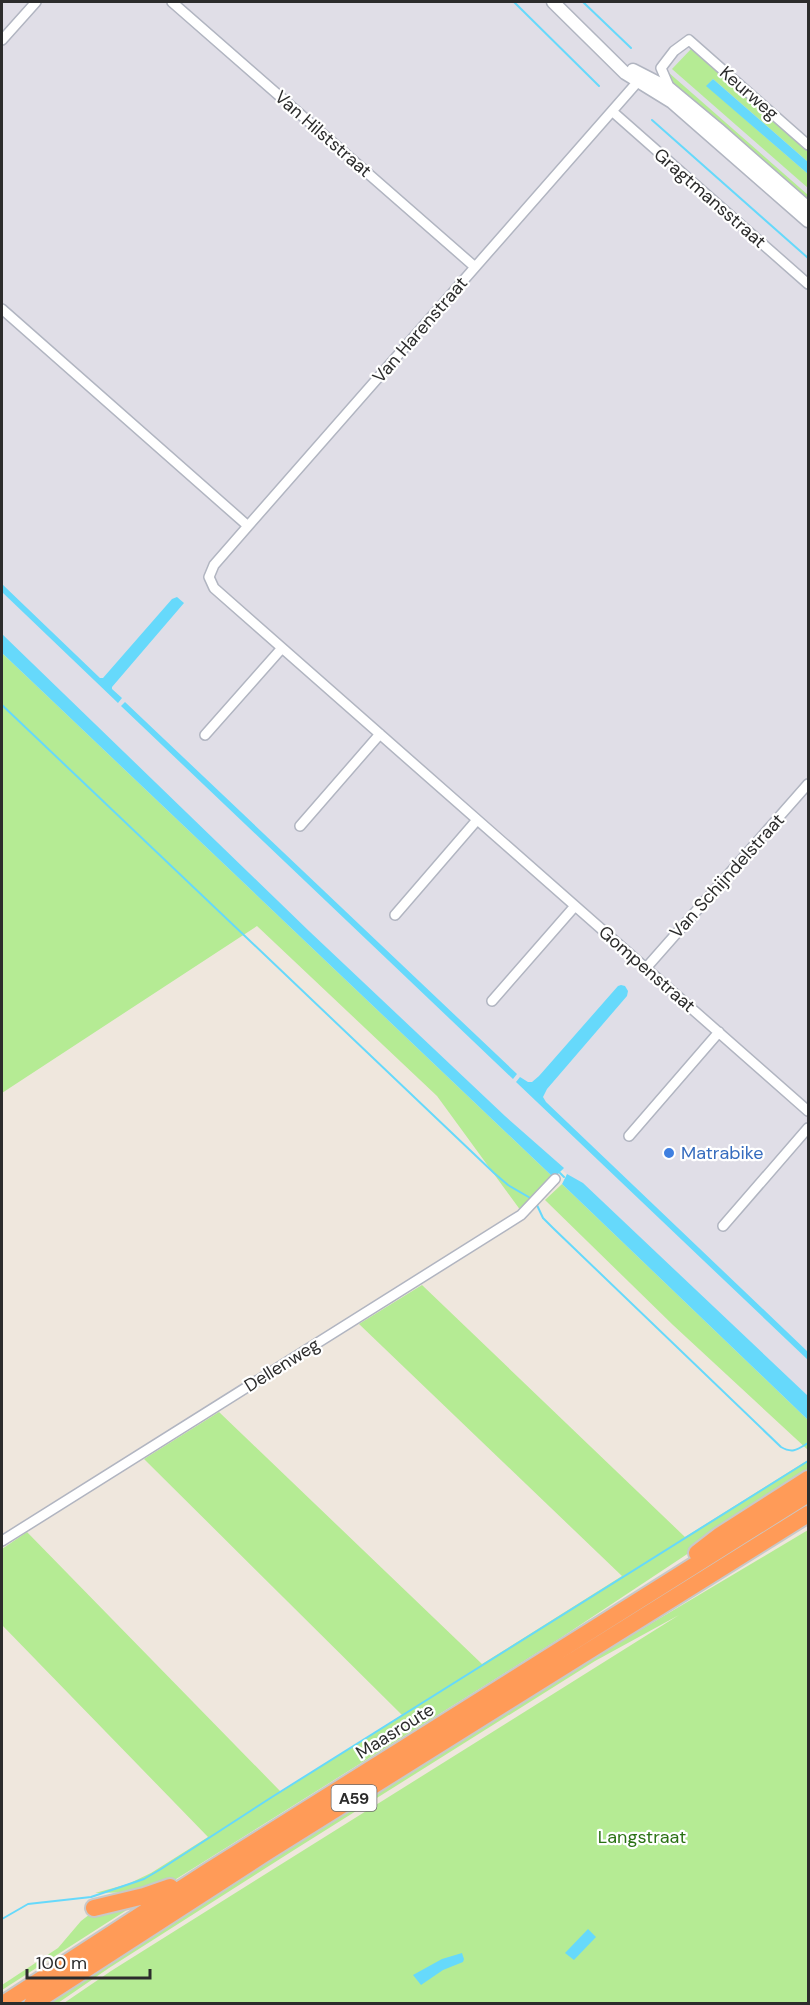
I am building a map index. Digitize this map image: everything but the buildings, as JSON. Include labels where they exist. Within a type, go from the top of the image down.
[{"type":"highway","name":"A59","points":[[620,1612],[719,1536],[808,1479]]},
{"type":"highway","name":"Maasroute","points":[[3,2004],[207,1872],[808,1494]]},
{"type":"highway","name":"Maasroute","points":[[32,2004],[278,1846],[808,1514]]},
{"type":"highway","name":"A59","points":[[94,1908],[144,1896],[207,1872]]},
{"type":"street","points":[[2,40],[36,2]]},
{"type":"street","name":"Van Hilststraat","points":[[172,2],[475,267]]},
{"type":"street","points":[[553,2],[613,60],[672,102],[808,220]]},
{"type":"street","name":"Keurweg","points":[[670,89],[661,68],[674,51],[689,40],[808,145]]},
{"type":"street","points":[[641,79],[670,89],[808,208]]},
{"type":"street","name":"Van Harenstraat","points":[[214,588],[209,577],[214,566],[641,79]]},
{"type":"street","name":"Gragtmansstraat","points":[[613,112],[808,284]]},
{"type":"street","points":[[2,309],[248,526]]},
{"type":"street","name":"Gompenstraat","points":[[214,588],[808,1109]]},
{"type":"street","points":[[205,735],[282,648]]},
{"type":"street","points":[[300,826],[380,734]]},
{"type":"street","name":"Van Schijndelstraat","points":[[645,968],[808,784]]},
{"type":"street","points":[[395,915],[477,820]]},
{"type":"street","points":[[492,1001],[575,906]]},
{"type":"street","points":[[629,1136],[719,1032]]},
{"type":"street","points":[[723,1226],[808,1128]]},
{"type":"street","name":"Dellenweg","points":[[2,1541],[500,1229],[521,1215],[555,1179]]},
{"type":"shaded area","points":[[2,2],[808,2],[808,1399],[2,648]]},
{"type":"green space","points":[[692,48],[808,151],[808,162],[713,79],[707,86],[808,174],[808,188],[672,69]]},
{"type":"green space","points":[[668,72],[808,195],[808,205],[667,81]]},
{"type":"green space","points":[[2,653],[554,1178],[521,1211],[437,1096],[257,926],[2,1093]]},
{"type":"green space","points":[[562,1184],[808,1420],[808,1450],[673,1325],[545,1200]]},
{"type":"green space","points":[[422,1285],[685,1537],[808,1460],[808,1474],[559,1639],[165,1886],[141,1892],[95,1893],[128,1884],[151,1873],[208,1837],[2,1625],[2,1549],[27,1532],[281,1792],[402,1715],[144,1459],[219,1412],[482,1664],[622,1576],[359,1324]]},
{"type":"green space","name":"Langstraat","points":[[808,1530],[808,2003],[64,2003],[111,1971],[679,1615],[595,1661],[294,1850],[58,2003],[48,2004],[276,1857],[625,1639]]},
{"type":"green space","points":[[144,1899],[2,1990],[2,1985],[58,1948],[81,1921],[94,1911]]},
{"type":"water","points":[[713,79],[808,162],[808,174],[706,86]]},
{"type":"water","points":[[2,584],[100,678],[103,678],[172,599],[177,597],[184,603],[112,687],[122,698],[118,703],[2,592]]},
{"type":"water","points":[[2,634],[309,931],[505,1116],[564,1168],[554,1178],[2,653]]},
{"type":"water","points":[[125,702],[517,1074],[513,1079],[121,706]]},
{"type":"water","points":[[621,985],[625,986],[628,991],[627,996],[547,1089],[543,1097],[808,1352],[808,1360],[516,1082],[520,1077],[532,1082],[539,1076]]},
{"type":"water","points":[[567,1174],[583,1183],[808,1396],[808,1420],[562,1184]]},
{"type":"water","points":[[588,1929],[596,1937],[574,1960],[565,1953]]},
{"type":"water","points":[[462,1953],[463,1962],[443,1970],[421,1985],[413,1975],[442,1959]]},
{"type":"waterway","points":[[514,2],[599,86]]},
{"type":"waterway","points":[[583,2],[631,48]]},
{"type":"waterway","points":[[652,120],[808,258]]},
{"type":"waterway","points":[[2,705],[494,1173],[508,1185],[532,1199]]},
{"type":"waterway","points":[[560,1173],[564,1177]]},
{"type":"waterway","points":[[536,1203],[543,1218],[553,1228],[781,1447],[792,1450],[808,1443]]},
{"type":"waterway","points":[[2,1919],[28,1904],[91,1897],[144,1879],[808,1461]]},
{"type":"place","name":"Matrabike","points":[[669,1153]]}]
